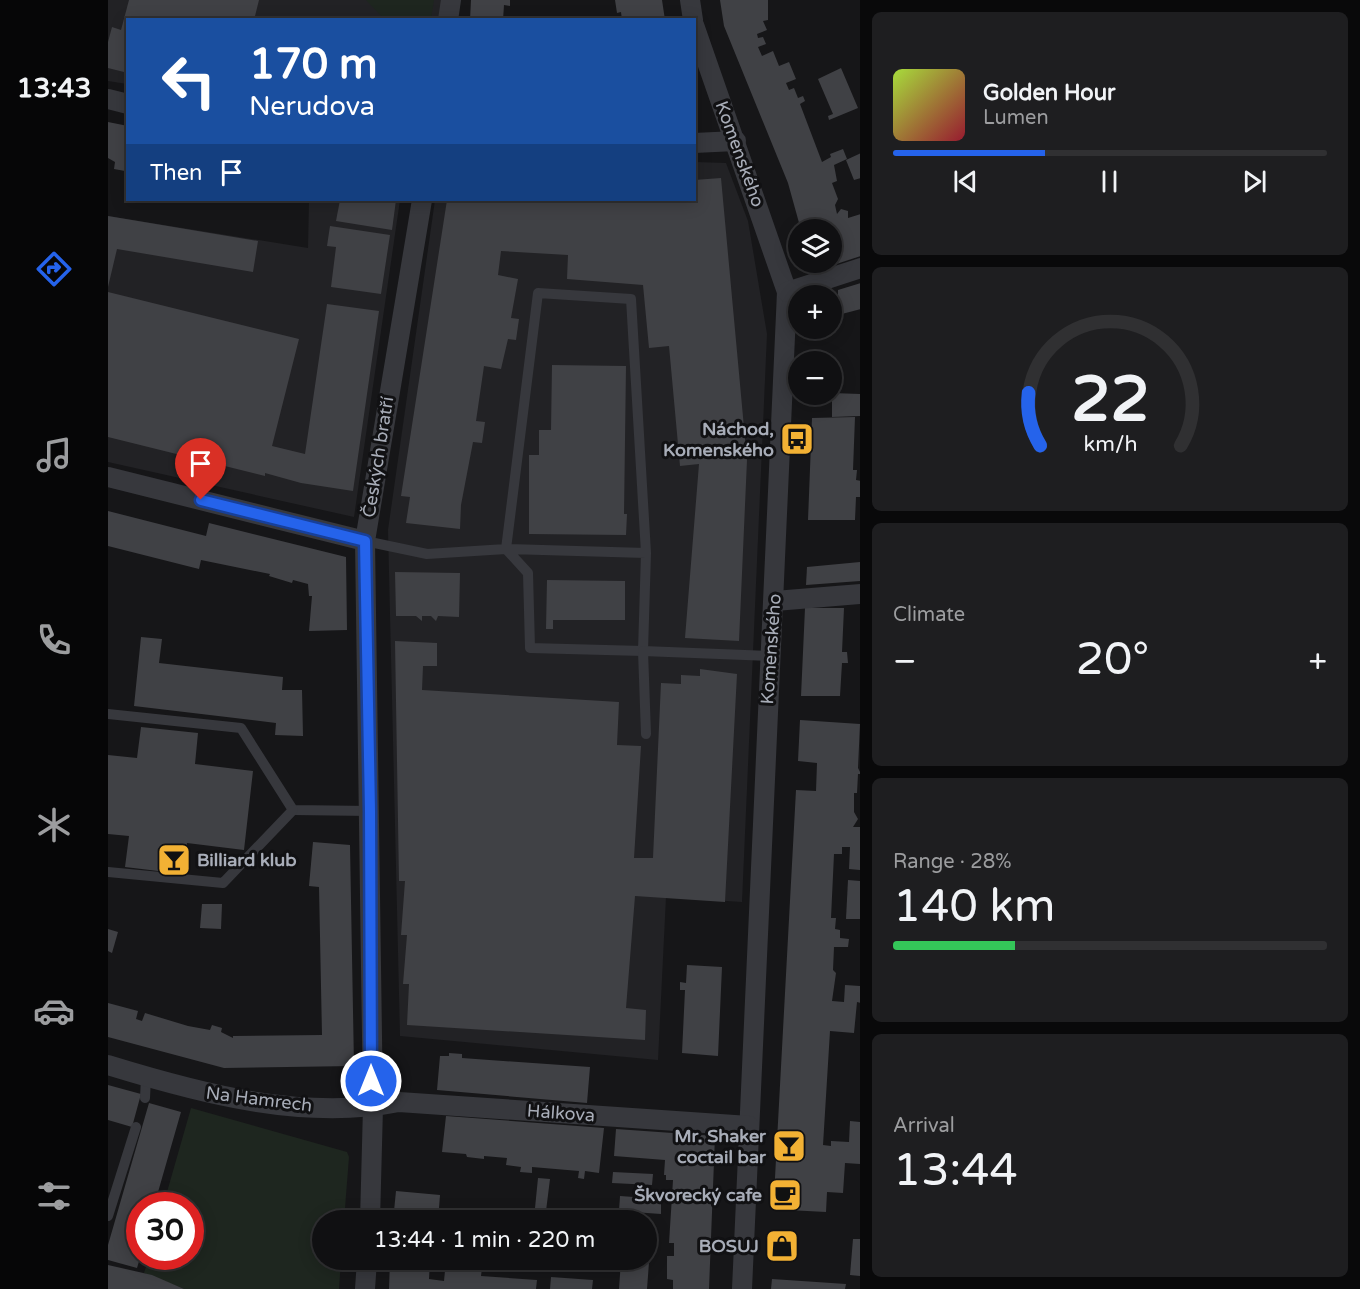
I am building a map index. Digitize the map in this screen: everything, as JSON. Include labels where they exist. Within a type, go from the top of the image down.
[{"type":"street","points":[[448,18],[451,0]]},
{"type":"street","points":[[690,0],[693,18]]},
{"type":"street","name":"Komenského","points":[[696,31],[787,292],[775,601],[769,656],[742,1289]]},
{"type":"street","points":[[108,99],[126,104]]},
{"type":"street","points":[[696,143],[736,141]]},
{"type":"street","name":"Českých bratří","points":[[370,1210],[373,1107],[365,541],[422,201]]},
{"type":"street","points":[[787,292],[860,268]]},
{"type":"street","points":[[108,477],[365,541]]},
{"type":"street","points":[[775,601],[860,594]]},
{"type":"street","name":"Na Hamrech","points":[[108,1065],[213,1095],[316,1107],[373,1107]]},
{"type":"street","name":"Hálkova","points":[[373,1107],[399,1102],[749,1126]]},
{"type":"street","points":[[365,1289],[366,1270]]},
{"type":"lane","points":[[646,734],[643,651],[646,554],[632,299],[538,293],[506,549],[528,573],[530,648],[643,651],[769,656]]},
{"type":"lane","points":[[365,541],[427,554],[506,549],[646,554]]},
{"type":"lane","points":[[108,714],[241,728],[293,810]]},
{"type":"lane","points":[[108,872],[223,883],[293,810],[370,811]]},
{"type":"lane","points":[[146,1077],[146,1098]]},
{"type":"lane","points":[[108,1216],[136,1127]]},
{"type":"shaded area","points":[[108,0],[443,0],[441,18],[126,18],[126,84],[108,81]]},
{"type":"shaded area","points":[[366,0],[434,0],[431,18],[383,18]]},
{"type":"shaded area","points":[[696,162],[726,163],[748,221],[767,334],[742,902],[666,897],[658,1060],[400,1036],[388,530],[435,201],[696,201]]},
{"type":"shaded area","points":[[309,201],[400,201],[354,517],[108,462],[108,216],[308,248]]},
{"type":"shaded area","points":[[191,1108],[347,1152],[349,1157],[345,1210],[312,1210],[312,1270],[340,1270],[339,1289],[184,1289],[144,1273],[145,1270],[204,1270],[204,1192],[167,1192]]},
{"type":"building","points":[[129,0],[259,0],[254,18],[126,18],[126,72],[108,68],[108,42],[112,27],[121,30]]},
{"type":"building","points":[[471,0],[510,0],[510,6],[504,5],[503,18],[470,18]]},
{"type":"building","points":[[615,0],[662,0],[665,18],[622,18],[621,12],[617,13]]},
{"type":"building","points":[[720,0],[768,0],[768,20],[763,21],[767,30],[757,34],[758,38],[763,37],[766,44],[758,47],[762,56],[773,51],[779,66],[789,62],[796,79],[786,83],[789,90],[794,88],[798,98],[803,96],[805,101],[800,104],[822,162],[831,157],[830,154],[843,149],[847,159],[834,165],[837,181],[832,183],[838,199],[835,205],[837,214],[841,209],[848,211],[848,218],[860,214],[860,256],[842,262],[842,219],[798,219],[788,183],[724,26]]},
{"type":"building","points":[[841,68],[858,108],[829,120],[828,116],[833,114],[818,79]]},
{"type":"building","points":[[108,122],[126,126],[125,171],[114,169],[115,162],[108,158]]},
{"type":"building","points":[[860,153],[860,178],[854,180],[846,160]]},
{"type":"building","points":[[721,178],[747,460],[739,641],[685,638],[699,464],[680,466],[669,346],[649,348],[643,285],[567,279],[568,255],[501,251],[498,275],[518,279],[511,318],[519,319],[516,340],[508,339],[501,369],[484,366],[476,421],[485,422],[482,443],[473,442],[461,505],[460,529],[406,523],[410,497],[401,496],[447,201],[696,201],[696,180]]},
{"type":"building","points":[[340,201],[396,201],[392,230],[336,221]]},
{"type":"building","points":[[108,216],[258,241],[253,272],[117,249],[108,287]]},
{"type":"building","points":[[330,226],[390,235],[381,294],[331,287],[336,247],[327,246]]},
{"type":"building","points":[[860,283],[860,309],[842,314],[842,289]]},
{"type":"building","points":[[108,292],[299,339],[272,446],[305,454],[327,304],[379,311],[353,491],[301,483],[265,473],[265,476],[108,437]]},
{"type":"building","points":[[552,365],[626,366],[624,514],[627,514],[626,535],[529,534],[529,455],[539,455],[539,430],[551,430]]},
{"type":"building","points":[[842,393],[860,394],[860,416],[832,417],[832,405],[842,405]]},
{"type":"building","points":[[855,417],[853,470],[857,470],[856,480],[860,481],[860,497],[856,497],[855,520],[808,520],[812,418]]},
{"type":"building","points":[[108,511],[206,536],[209,523],[346,557],[347,630],[309,631],[312,596],[309,596],[308,584],[293,580],[292,583],[269,576],[270,574],[201,560],[199,569],[108,546]]},
{"type":"building","points":[[860,562],[860,581],[806,585],[807,567]]},
{"type":"building","points":[[395,572],[460,573],[459,617],[438,616],[436,621],[431,616],[422,616],[422,621],[416,616],[396,616]]},
{"type":"building","points":[[547,580],[625,581],[625,620],[553,620],[553,629],[546,629]]},
{"type":"building","points":[[805,608],[844,608],[842,652],[847,652],[848,663],[842,663],[840,696],[801,696]]},
{"type":"building","points":[[141,637],[162,639],[159,663],[283,677],[282,690],[302,690],[303,736],[275,735],[276,723],[134,706]]},
{"type":"building","points":[[395,641],[437,643],[437,666],[423,666],[422,690],[619,702],[617,745],[641,746],[634,858],[653,858],[661,683],[681,684],[681,675],[700,676],[700,669],[737,674],[725,902],[635,896],[626,1008],[646,1010],[645,1040],[407,1025],[409,984],[403,984],[407,935],[401,935],[405,881],[399,881]]},
{"type":"building","points":[[800,720],[860,724],[858,768],[860,774],[858,774],[857,793],[854,793],[854,812],[858,819],[853,827],[860,827],[860,870],[849,869],[850,847],[842,847],[842,854],[834,854],[831,918],[836,918],[835,929],[840,930],[840,938],[849,939],[848,947],[834,947],[833,970],[836,973],[832,1001],[844,1002],[845,985],[860,986],[860,1003],[857,1002],[854,1033],[830,1031],[823,1145],[831,1146],[831,1141],[849,1142],[850,1121],[860,1122],[860,1164],[845,1163],[843,1193],[827,1192],[826,1212],[788,1210],[788,1205],[782,1206],[774,1196],[796,790],[816,791],[817,763],[798,761]]},
{"type":"building","points":[[141,727],[198,733],[195,764],[253,771],[244,850],[187,843],[183,874],[125,867],[129,836],[108,834],[108,755],[137,758]]},
{"type":"building","points":[[313,842],[350,845],[354,1066],[224,1068],[108,1037],[108,1003],[138,1011],[136,1019],[142,1021],[145,1013],[210,1030],[212,1025],[222,1028],[221,1032],[233,1038],[233,1036],[322,1035],[319,887],[309,886]]},
{"type":"building","points":[[848,880],[860,881],[860,919],[846,919]]},
{"type":"building","points":[[202,904],[222,904],[221,929],[200,928]]},
{"type":"building","points":[[108,929],[118,932],[112,953],[108,951]]},
{"type":"building","points":[[687,965],[722,967],[718,1056],[682,1053],[685,990],[680,990],[680,982],[686,983]]},
{"type":"building","points":[[449,1053],[462,1054],[462,1058],[590,1067],[587,1103],[437,1090],[440,1056],[449,1056]]},
{"type":"building","points":[[108,1085],[141,1094],[132,1127],[108,1120]]},
{"type":"building","points":[[149,1103],[181,1112],[158,1192],[126,1192],[126,1265],[108,1260],[108,1245]]},
{"type":"building","points":[[446,1116],[604,1128],[599,1173],[585,1171],[584,1179],[578,1178],[579,1171],[532,1167],[532,1173],[520,1172],[521,1167],[506,1165],[507,1158],[484,1156],[484,1159],[467,1157],[466,1154],[442,1152]]},
{"type":"building","points":[[616,1129],[715,1136],[709,1289],[673,1289],[673,1280],[667,1279],[667,1256],[674,1256],[674,1243],[669,1243],[673,1180],[666,1180],[666,1175],[664,1175],[665,1160],[614,1156]]},
{"type":"building","points":[[613,1172],[653,1174],[652,1185],[612,1183]]},
{"type":"building","points":[[538,1178],[550,1179],[546,1210],[535,1210]]},
{"type":"building","points":[[396,1191],[440,1195],[439,1210],[394,1210]]},
{"type":"building","points":[[620,1196],[661,1199],[661,1214],[657,1214],[657,1210],[619,1210]]},
{"type":"building","points":[[774,1235],[795,1236],[794,1259],[773,1258]]},
{"type":"building","points":[[853,1239],[860,1239],[860,1276],[850,1275]]},
{"type":"building","points":[[108,1265],[152,1275],[184,1289],[108,1289]]},
{"type":"building","points":[[390,1270],[429,1270],[429,1279],[444,1281],[445,1270],[482,1270],[481,1276],[537,1280],[536,1289],[389,1289]]},
{"type":"building","points":[[620,1270],[648,1270],[647,1289],[619,1289]]},
{"type":"building","points":[[551,1277],[593,1280],[592,1289],[550,1289]]},
{"type":"building","points":[[772,1279],[846,1284],[845,1289],[771,1289]]},
{"type":"place","name":"Náchod, Komenského","points":[[797,439]]},
{"type":"place","name":"Billiard klub","points":[[174,860]]},
{"type":"place","name":"Mr. Shaker coctail bar","points":[[789,1146]]},
{"type":"place","name":"Škvorecký cafe","points":[[785,1195]]},
{"type":"place","name":"BOSUJ","points":[[782,1246]]},
{"type":"route","points":[[201,500],[365,541],[370,811],[371,1081]]}]
